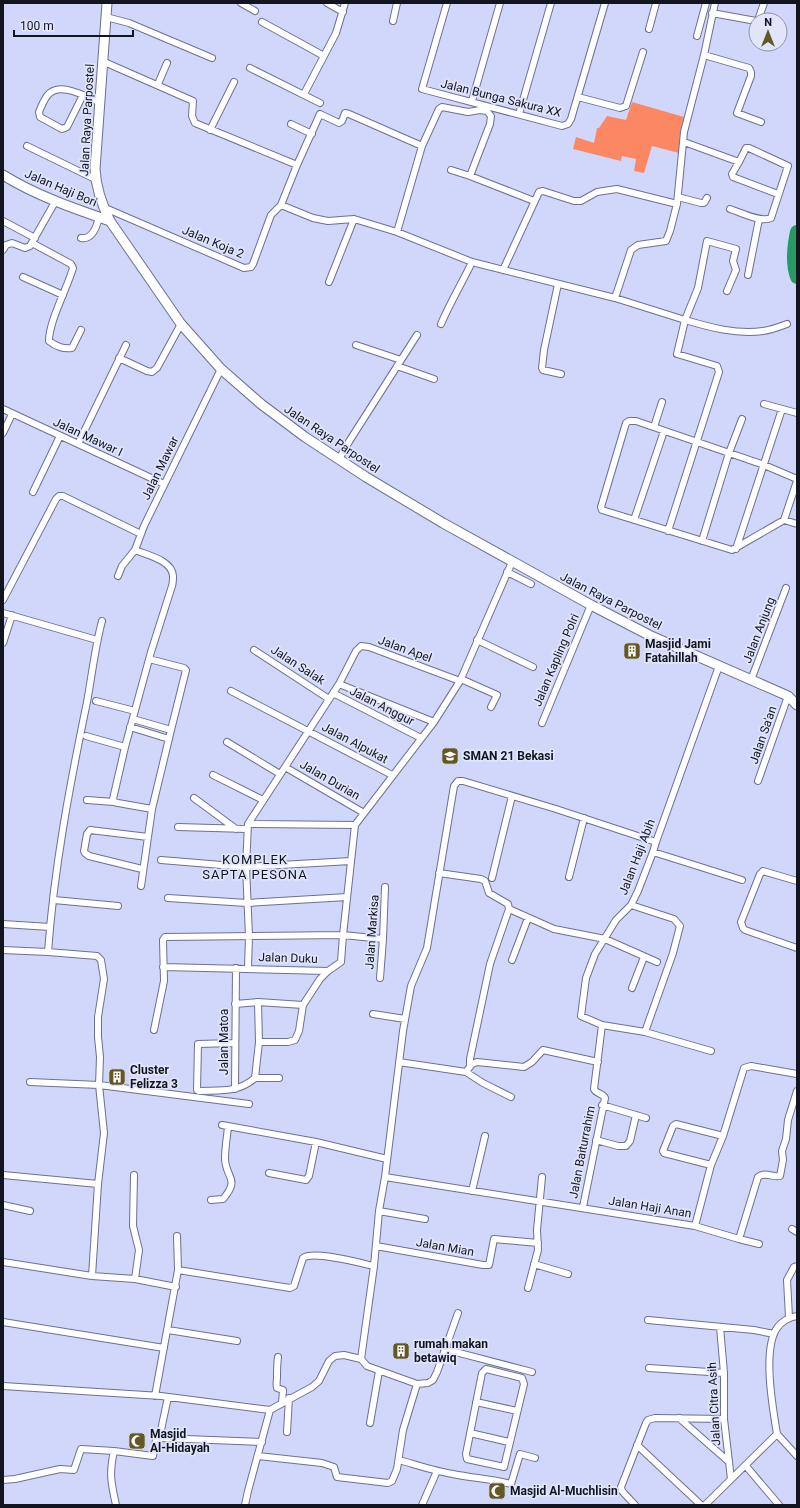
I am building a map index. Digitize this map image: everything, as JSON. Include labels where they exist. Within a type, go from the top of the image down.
[{"type":"main road","name":"Jalan Raya Parpostel","points":[[107,3],[95,162],[95,179],[103,206],[110,222],[181,324],[222,369],[260,404],[305,437],[414,506],[591,605],[649,635],[788,696],[797,705]]},
{"type":"main road","name":"Jalan Haji Bori","points":[[3,175],[24,188],[55,202],[110,222]]},
{"type":"street","points":[[241,3],[255,12]]},
{"type":"street","points":[[327,3],[342,12]]},
{"type":"street","points":[[304,94],[336,33],[345,3]]},
{"type":"street","points":[[393,22],[397,3]]},
{"type":"street","name":"Jalan Bunga Sakura XX","points":[[447,3],[422,89],[562,126],[568,124],[571,119],[605,3]]},
{"type":"street","points":[[472,101],[500,3]]},
{"type":"street","points":[[519,114],[551,3]]},
{"type":"street","points":[[649,29],[656,3]]},
{"type":"street","points":[[697,36],[706,3]]},
{"type":"street","points":[[615,298],[631,250],[638,245],[666,241],[670,231],[677,201],[684,132],[704,55],[715,3]]},
{"type":"street","points":[[712,14],[748,20]]},
{"type":"street","points":[[106,17],[129,23],[212,58]]},
{"type":"street","points":[[262,22],[324,56]]},
{"type":"street","points":[[578,97],[620,108],[626,106],[643,52]]},
{"type":"street","points":[[704,55],[749,68],[751,76],[737,113],[761,122]]},
{"type":"street","points":[[102,61],[158,84],[193,102],[192,116],[195,123],[297,165]]},
{"type":"street","points":[[158,84],[167,63]]},
{"type":"street","points":[[250,68],[320,103]]},
{"type":"street","points":[[210,130],[234,82]]},
{"type":"street","points":[[83,95],[67,127],[62,129],[40,117],[39,112],[47,96],[61,88],[83,95],[99,102]]},
{"type":"street","points":[[397,232],[422,146],[439,109],[442,107],[468,112],[480,110],[486,111],[491,116],[490,124],[470,176]]},
{"type":"street","name":"Jalan Koja 2","points":[[103,206],[244,268],[248,268],[253,264],[271,215],[281,206],[297,165],[320,114],[339,123],[342,121],[345,113],[349,114],[422,146]]},
{"type":"street","points":[[291,124],[312,134]]},
{"type":"street","points":[[684,142],[739,162]]},
{"type":"street","points":[[27,146],[95,179]]},
{"type":"street","points":[[730,209],[759,219],[764,220],[771,218],[788,168],[786,165],[746,148],[732,174],[733,177],[778,194]]},
{"type":"street","points":[[450,170],[470,176],[534,201]]},
{"type":"street","points":[[504,270],[539,192],[543,191],[574,201],[581,201],[597,192],[617,189],[677,201],[697,203],[704,203],[707,198]]},
{"type":"street","points":[[3,250],[6,245],[12,243],[27,248],[33,241],[55,202]]},
{"type":"street","points":[[281,206],[313,218],[328,221],[354,219],[397,232],[472,262],[615,298],[685,320],[737,332],[762,331],[787,324]]},
{"type":"street","points":[[81,238],[86,239],[94,232],[99,217]]},
{"type":"street","points":[[329,282],[354,219]]},
{"type":"street","points":[[748,275],[759,219]]},
{"type":"street","points":[[3,221],[72,266],[72,272],[63,295],[50,336],[50,341],[56,346],[66,349],[72,348],[80,330]]},
{"type":"street","points":[[668,530],[719,372],[717,366],[676,354],[685,320],[698,288],[707,240],[736,249],[733,261],[736,270],[727,291]]},
{"type":"street","points":[[441,324],[472,262]]},
{"type":"street","points":[[23,277],[63,295]]},
{"type":"street","points":[[558,284],[544,350],[542,368],[543,370],[561,374]]},
{"type":"street","points":[[119,358],[152,372],[157,368],[181,324]]},
{"type":"street","points":[[339,459],[417,336]]},
{"type":"street","points":[[78,444],[126,345]]},
{"type":"street","points":[[356,345],[401,360]]},
{"type":"street","points":[[397,366],[434,379]]},
{"type":"street","name":"Jalan Mawar","points":[[118,576],[122,566],[135,550],[164,484],[222,369]]},
{"type":"street","points":[[654,427],[662,402]]},
{"type":"street","points":[[764,404],[797,413]]},
{"type":"street","points":[[736,549],[782,408]]},
{"type":"street","name":"Jalan Mawar I","points":[[3,409],[164,484]]},
{"type":"street","points":[[3,433],[12,414]]},
{"type":"street","points":[[702,541],[729,453],[742,419]]},
{"type":"street","points":[[629,421],[636,421],[664,431],[764,465],[797,480],[784,520],[732,550],[602,510],[601,503],[626,424],[629,421]]},
{"type":"street","points":[[634,520],[664,431]]},
{"type":"street","points":[[33,492],[60,436]]},
{"type":"street","points":[[3,600],[56,499],[59,496],[63,496],[141,534]]},
{"type":"street","points":[[784,520],[797,524]]},
{"type":"street","points":[[114,802],[114,795],[132,719],[172,586],[173,575],[168,565],[154,557],[135,550]]},
{"type":"street","points":[[259,1042],[288,1042],[295,1040],[299,1031],[303,1005],[320,979],[341,962],[355,825],[434,722],[460,680],[512,562]]},
{"type":"street","points":[[507,572],[531,584]]},
{"type":"street","name":"Jalan Anjung","points":[[751,680],[786,588]]},
{"type":"street","name":"Jalan Kapling Polri","points":[[542,723],[591,605]]},
{"type":"street","points":[[3,613],[96,640]]},
{"type":"street","points":[[3,643],[12,615]]},
{"type":"street","points":[[48,952],[50,927],[66,813],[79,735],[87,700],[96,640],[102,621]]},
{"type":"street","points":[[478,640],[533,667]]},
{"type":"street","name":"Jalan Apel","points":[[339,684],[360,646],[368,647],[460,680]]},
{"type":"street","name":"Jalan Salak","points":[[254,650],[331,696]]},
{"type":"street","points":[[141,886],[142,869],[152,808],[186,670],[184,668],[149,660]]},
{"type":"street","name":"Jalan Haji Abih","points":[[602,1025],[581,1016],[586,978],[595,954],[616,920],[631,905],[653,852],[719,666]]},
{"type":"street","points":[[460,680],[497,695],[491,707]]},
{"type":"street","points":[[248,968],[249,936],[246,867],[247,826],[339,684],[434,722]]},
{"type":"street","name":"Jalan Alpukat","points":[[231,691],[392,775]]},
{"type":"street","name":"Jalan Anggur","points":[[331,696],[421,738]]},
{"type":"street","name":"Jalan Sa'an","points":[[758,781],[788,696]]},
{"type":"street","points":[[96,701],[135,711]]},
{"type":"street","points":[[132,719],[171,730]]},
{"type":"street","points":[[130,727],[169,739]]},
{"type":"street","points":[[86,736],[125,747]]},
{"type":"street","points":[[227,742],[280,774]]},
{"type":"street","name":"Jalan Durian","points":[[285,767],[364,813]]},
{"type":"street","points":[[213,775],[263,800]]},
{"type":"street","points":[[361,1359],[405,1019],[411,986],[427,948],[454,786],[458,781],[584,818],[656,842]]},
{"type":"street","points":[[492,878],[512,796]]},
{"type":"street","points":[[194,798],[236,829]]},
{"type":"street","points":[[86,800],[114,802],[152,808]]},
{"type":"street","points":[[569,877],[584,818]]},
{"type":"street","points":[[178,827],[236,829],[247,826],[355,825]]},
{"type":"street","points":[[142,869],[89,856],[85,853],[87,834],[90,830],[148,837]]},
{"type":"street","points":[[653,852],[742,880]]},
{"type":"street","points":[[161,860],[246,867],[351,861]]},
{"type":"street","points":[[797,881],[763,871],[760,874],[741,922],[745,930],[797,948]]},
{"type":"street","points":[[439,873],[481,879],[485,881],[489,893],[508,904],[509,909],[488,971],[470,1059],[470,1066]]},
{"type":"street","name":"Jalan Markisa","points":[[380,978],[385,887]]},
{"type":"street","points":[[168,898],[247,903],[347,897]]},
{"type":"street","points":[[54,900],[118,906]]},
{"type":"street","points":[[631,905],[674,919],[680,926],[673,953],[645,1032]]},
{"type":"street","points":[[509,909],[554,929],[605,939],[658,962]]},
{"type":"street","points":[[512,960],[528,918]]},
{"type":"street","points":[[3,924],[50,927]]},
{"type":"street","points":[[154,1030],[164,981],[163,940],[165,937],[343,935],[383,939]]},
{"type":"street","points":[[3,950],[94,955],[101,960],[104,979],[98,1017],[99,1085],[104,1133],[98,1184],[92,1276]]},
{"type":"street","points":[[632,988],[644,957]]},
{"type":"street","name":"Jalan Duku","points":[[163,967],[328,971]]},
{"type":"street","name":"Jalan Matoa","points":[[236,968],[233,1089],[247,1085],[255,1078]]},
{"type":"street","points":[[235,1004],[258,1002],[303,1005]]},
{"type":"street","points":[[258,1002],[259,1042],[255,1078],[279,1078]]},
{"type":"street","points":[[373,1014],[405,1019]]},
{"type":"street","points":[[466,1072],[470,1066],[477,1062],[524,1067],[532,1062],[543,1050],[598,1062],[602,1025],[645,1032],[712,1051]]},
{"type":"street","points":[[233,1089],[196,1090],[197,1046],[199,1043],[235,1043]]},
{"type":"street","points":[[399,1062],[466,1072],[483,1083],[511,1097]]},
{"type":"street","name":"Jalan Baiturrahim","points":[[583,1207],[604,1096],[595,1092],[594,1084],[598,1062]]},
{"type":"street","name":"Jalan Haji Anan","points":[[385,1177],[539,1202],[583,1207],[695,1226],[711,1166],[744,1068],[751,1066],[797,1074]]},
{"type":"street","points":[[30,1082],[99,1085],[250,1104]]},
{"type":"street","points":[[739,1239],[758,1177],[764,1174],[777,1177],[780,1176],[783,1160],[782,1151],[786,1139],[788,1120],[797,1091]]},
{"type":"street","points":[[602,1105],[646,1118]]},
{"type":"street","points":[[596,1140],[618,1146],[626,1146],[630,1142],[636,1115]]},
{"type":"street","points":[[711,1166],[664,1153],[663,1151],[673,1126],[676,1124],[722,1136]]},
{"type":"street","points":[[211,1200],[224,1199],[232,1186],[225,1158],[225,1126],[316,1142],[387,1159]]},
{"type":"street","points":[[472,1191],[485,1136]]},
{"type":"street","points":[[269,1173],[306,1180],[309,1176],[316,1142]]},
{"type":"street","points":[[3,1175],[98,1184]]},
{"type":"street","points":[[134,1175],[134,1226],[139,1250],[135,1279]]},
{"type":"street","points":[[528,1288],[538,1250],[539,1202],[542,1177]]},
{"type":"street","points":[[3,1205],[30,1211]]},
{"type":"street","points":[[379,1211],[425,1219]]},
{"type":"street","points":[[695,1226],[759,1244]]},
{"type":"street","points":[[155,1396],[176,1287],[178,1270],[177,1236]]},
{"type":"street","name":"Jalan Mian","points":[[376,1246],[489,1265],[494,1239],[538,1243]]},
{"type":"street","points":[[178,1270],[290,1288],[296,1283],[303,1258],[310,1254],[374,1266]]},
{"type":"street","points":[[3,1262],[92,1276],[135,1279],[176,1287]]},
{"type":"street","points":[[534,1264],[568,1274]]},
{"type":"street","points":[[789,1317],[787,1280],[794,1267],[797,1266]]},
{"type":"street","points":[[3,1386],[168,1397],[270,1410],[289,1398],[312,1387],[319,1381],[332,1358],[344,1355],[361,1359],[368,1366],[417,1384],[428,1383],[433,1380],[437,1372],[458,1313]]},
{"type":"street","points":[[797,1316],[789,1317],[777,1328],[770,1346],[770,1384],[778,1434],[797,1456]]},
{"type":"street","points":[[648,1320],[774,1334]]},
{"type":"street","points":[[3,1322],[164,1348]]},
{"type":"street","name":"Jalan Citra Asih","points":[[720,1327],[724,1373],[724,1419],[731,1479]]},
{"type":"street","points":[[168,1330],[237,1341]]},
{"type":"street","points":[[444,1349],[532,1372]]},
{"type":"street","points":[[278,1357],[276,1367],[276,1384],[277,1388],[283,1390],[282,1403]]},
{"type":"street","points":[[498,1372],[500,1363]]},
{"type":"street","points":[[649,1368],[724,1373]]},
{"type":"street","points":[[486,1369],[498,1372],[523,1379],[524,1384],[504,1467],[468,1459],[466,1454],[484,1370],[486,1369]]},
{"type":"street","points":[[370,1422],[379,1370]]},
{"type":"street","points":[[258,1456],[322,1463],[334,1467],[337,1477],[388,1483],[392,1481],[395,1476],[403,1430],[417,1384]]},
{"type":"street","points":[[161,1430],[168,1397]]},
{"type":"street","points":[[287,1432],[289,1398]]},
{"type":"street","points":[[476,1402],[517,1411]]},
{"type":"street","points":[[245,1505],[270,1410]]},
{"type":"street","points":[[635,1505],[621,1489],[648,1420],[655,1418],[724,1419]]},
{"type":"street","points":[[679,1418],[729,1462]]},
{"type":"street","points":[[470,1433],[509,1442]]},
{"type":"street","points":[[705,1505],[778,1434]]},
{"type":"street","points":[[3,1480],[15,1479],[60,1469],[74,1470],[81,1449],[114,1451],[152,1456],[156,1440],[161,1438],[262,1442]]},
{"type":"street","points":[[637,1445],[701,1505]]},
{"type":"street","points":[[114,1451],[110,1468],[111,1485],[116,1505]]},
{"type":"street","points":[[399,1460],[437,1471],[511,1484],[520,1454],[535,1458]]},
{"type":"street","points":[[746,1466],[778,1505]]},
{"type":"street","points":[[422,1505],[437,1471]]},
{"type":"shaded area","points":[[632,102],[684,117],[680,132],[679,153],[652,146],[644,173],[634,171],[636,159],[622,156],[621,161],[573,149],[576,137],[594,143],[597,128],[599,128],[607,116],[626,120]]},
{"type":"waterway","points":[[797,232],[794,254],[794,266],[797,277]]},
{"type":"place","name":"Masjid Jami Fatahillah","points":[[632,651]]},
{"type":"place","name":"SMAN 21 Bekasi","points":[[450,756]]},
{"type":"place","name":"Cluster Felizza 3","points":[[117,1077]]},
{"type":"place","name":"rumah makan betawiq","points":[[401,1351]]},
{"type":"place","name":"Masjid Al-Hidayah","points":[[137,1441]]},
{"type":"place","name":"Masjid Al-Muchlisin","points":[[497,1491]]},
{"type":"district","name":"KOMPLEK SAPTA PESONA","points":[[255,866]]}]
